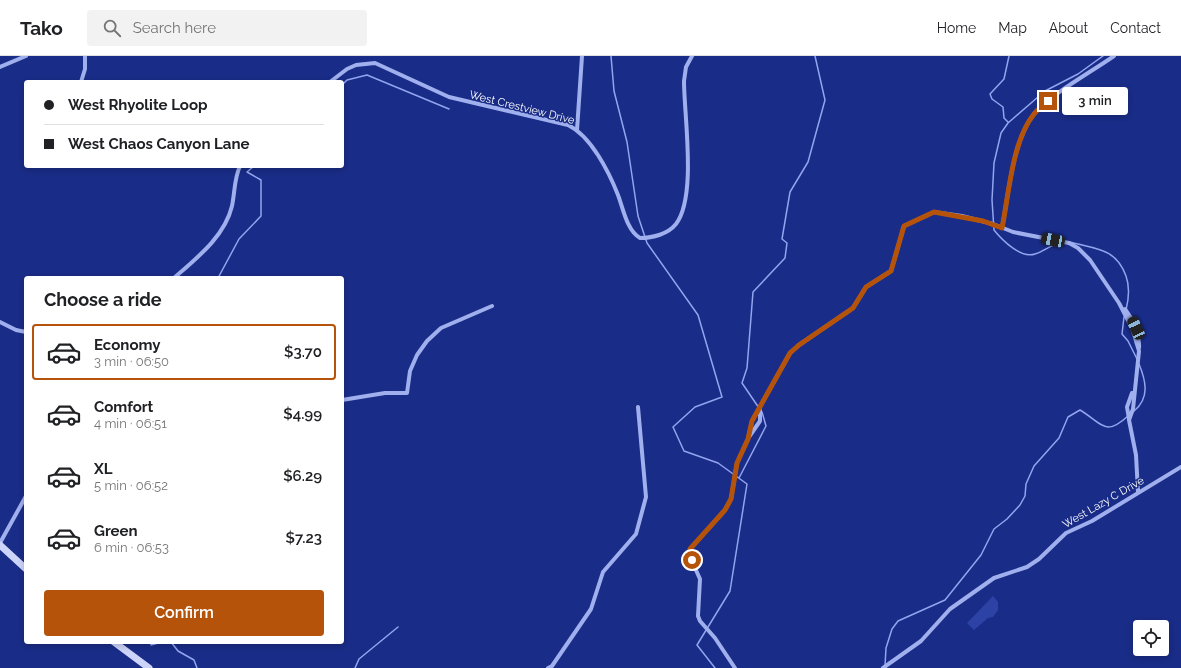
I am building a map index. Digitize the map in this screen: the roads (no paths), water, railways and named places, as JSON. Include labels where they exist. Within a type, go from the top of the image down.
[{"type":"street","points":[[0,67],[26,56]]},
{"type":"street","points":[[82,80],[85,69],[85,56]]},
{"type":"street","points":[[577,130],[582,56]]},
{"type":"street","name":"West Crestview Drive","points":[[333,80],[347,69],[356,65],[375,64],[449,97],[568,126],[577,130],[592,147],[610,177],[632,230],[636,236],[640,238],[649,238],[662,234],[671,229],[682,213],[687,186],[684,81],[686,67],[692,56]]},
{"type":"street","points":[[1002,228],[1017,150],[1024,131],[1031,119],[1048,101],[1114,56]]},
{"type":"street","points":[[176,276],[223,229],[232,206],[239,168]]},
{"type":"street","points":[[748,439],[752,421],[790,353],[799,345],[853,308],[866,287],[891,271],[904,226],[934,212],[993,224],[1013,232],[1069,243],[1078,248],[1093,265],[1119,303],[1132,328],[1139,351],[1133,409],[1129,420],[1136,455],[1138,492]]},
{"type":"street","points":[[344,400],[380,393],[407,393],[410,371],[417,355],[427,341],[441,328],[492,306]]},
{"type":"street","points":[[0,322],[16,330],[24,332]]},
{"type":"street","points":[[548,668],[552,666],[591,609],[603,572],[636,534],[646,497],[638,407]]},
{"type":"street","points":[[735,668],[715,638],[700,621],[698,616],[700,579],[690,554],[693,545],[716,523],[731,499],[739,456],[760,421],[760,409]]},
{"type":"street","name":"West Lazy C Drive","points":[[883,668],[921,641],[950,609],[994,578],[1027,567],[1039,559],[1066,533],[1092,521],[1181,467]]},
{"type":"street","points":[[24,500],[0,544],[24,567]]},
{"type":"street","points":[[117,644],[148,668]]},
{"type":"waterway","points":[[611,56],[614,91],[627,142],[638,216],[647,243],[698,315],[722,397],[695,407],[673,427],[684,451],[718,463],[747,484],[730,591],[697,645],[715,668]]},
{"type":"waterway","points":[[759,408],[742,383],[747,368],[753,292],[785,258],[787,243],[782,239],[790,192],[808,162],[825,100],[815,56]]},
{"type":"waterway","points":[[1008,122],[1004,118],[1003,107],[992,99],[990,94],[1004,79],[1009,56]]},
{"type":"waterway","points":[[1061,243],[1053,245],[1035,254],[1024,254],[1012,248],[994,230],[992,200],[994,163],[1001,133],[1008,123],[1045,91],[1078,74],[1103,56]]},
{"type":"waterway","points":[[344,83],[347,80],[367,75],[449,109]]},
{"type":"waterway","points":[[219,276],[239,239],[261,216],[261,180],[247,172],[252,168]]},
{"type":"waterway","points":[[1070,242],[1097,248],[1111,255],[1117,260],[1126,276],[1129,288],[1126,310]]},
{"type":"waterway","points":[[1124,317],[1122,334],[1128,341],[1137,359]]},
{"type":"waterway","points":[[1134,411],[1143,401],[1145,389],[1145,383],[1139,364]]},
{"type":"waterway","points":[[885,666],[886,648],[892,629],[898,621],[945,600],[981,555],[994,529],[1007,519],[1020,505],[1025,496],[1026,484],[1034,466],[1059,438],[1068,417],[1080,410],[1099,424],[1109,427],[1114,426],[1128,416]]},
{"type":"waterway","points":[[739,478],[766,426],[762,412]]},
{"type":"waterway","points":[[355,668],[359,659],[398,627]]},
{"type":"waterway","points":[[151,644],[155,644]]},
{"type":"waterway","points":[[173,644],[178,651],[194,660],[197,668]]}]
